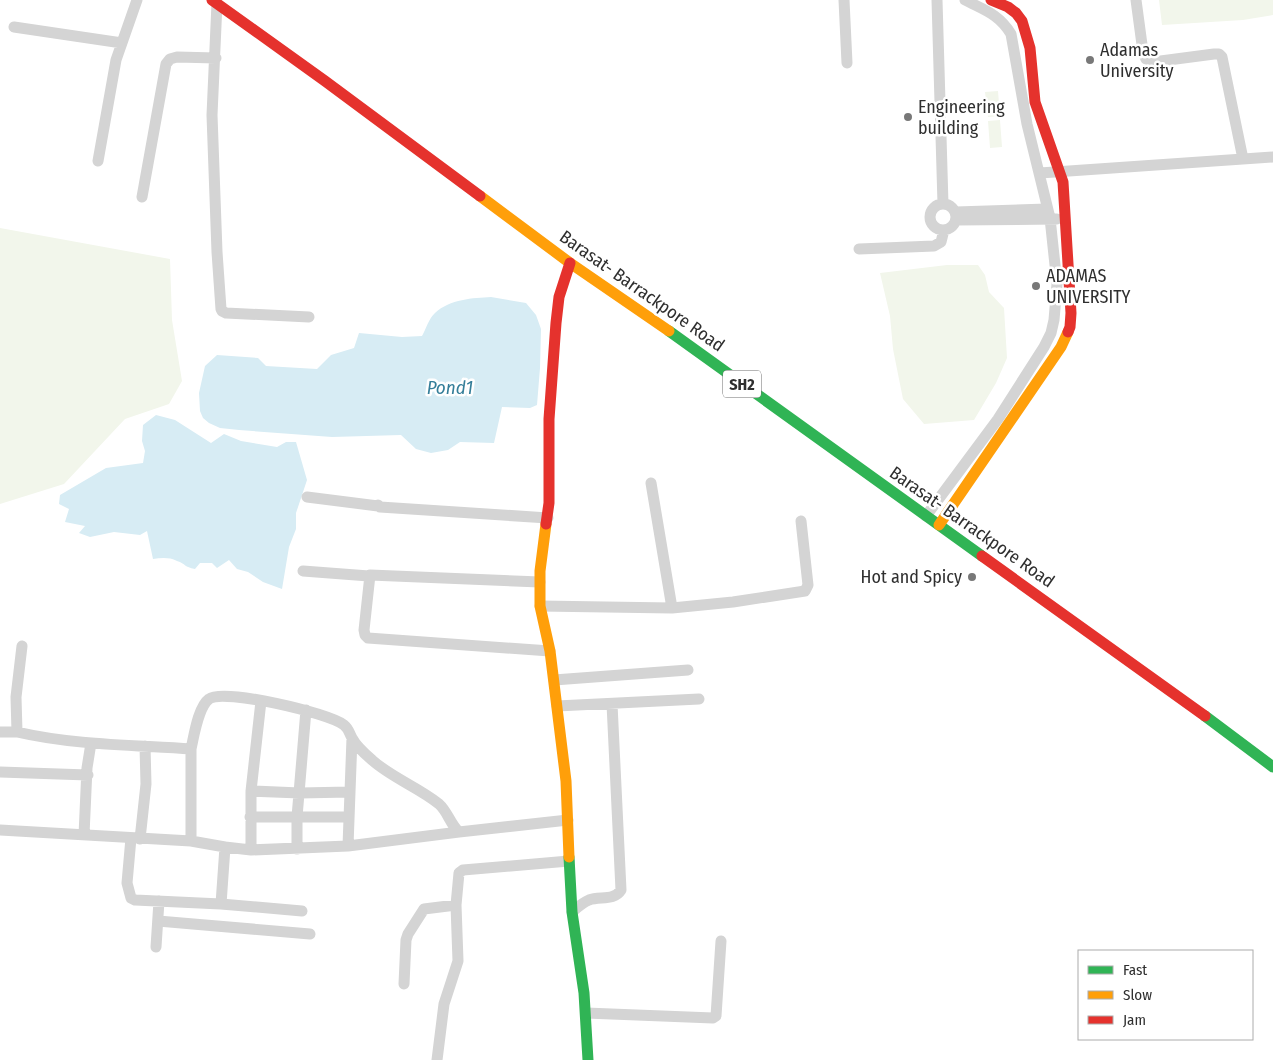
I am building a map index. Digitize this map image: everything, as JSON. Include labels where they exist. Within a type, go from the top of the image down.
[{"type":"street","points":[[98,161],[116,60],[136,0]]},
{"type":"street","points":[[844,0],[847,62]]},
{"type":"street","points":[[937,0],[943,204]]},
{"type":"street","points":[[926,516],[998,419],[1051,333],[1056,310],[1057,284],[1048,214],[1023,102],[1011,34],[1004,23],[994,15],[965,0]]},
{"type":"street","points":[[939,526],[1066,337],[1070,327],[1071,314],[1063,182],[1035,102],[1030,48],[1022,21],[1008,7],[992,0]]},
{"type":"street","points":[[1136,0],[1143,52],[1149,61],[1214,54],[1219,54],[1222,57],[1243,159]]},
{"type":"street","points":[[215,2],[216,58],[212,115],[217,252],[222,310],[226,313],[309,317]]},
{"type":"street","name":"Barasat- Barrackpore Road","points":[[215,2],[325,81],[570,263],[657,322],[1167,688],[1273,767]]},
{"type":"street","points":[[14,27],[122,43]]},
{"type":"street","points":[[1014,50],[1030,48]]},
{"type":"street","points":[[142,197],[166,64],[170,59],[176,57],[216,58]]},
{"type":"street","points":[[1040,173],[1273,157]]},
{"type":"street","points":[[943,204],[951,206],[956,216],[952,227],[944,230],[936,228],[931,222],[930,213],[935,206],[943,204]]},
{"type":"street","points":[[956,216],[1048,214],[1066,219]]},
{"type":"street","points":[[859,249],[934,246],[941,242],[944,230]]},
{"type":"street","points":[[570,263],[560,297],[556,324],[549,419],[548,518],[540,582],[540,606],[550,651],[566,781],[572,912],[586,1013],[588,1060]]},
{"type":"street","points":[[652,483],[672,608]]},
{"type":"street","points":[[307,497],[378,506],[548,518]]},
{"type":"street","points":[[540,606],[672,608],[733,602],[805,591],[808,585],[801,521]]},
{"type":"street","points":[[303,571],[370,576],[540,582]]},
{"type":"street","points":[[370,576],[364,630],[368,638],[550,651]]},
{"type":"street","points":[[17,732],[16,697],[22,646]]},
{"type":"street","points":[[554,680],[688,670]]},
{"type":"street","points":[[191,841],[191,749],[202,708],[208,700],[222,696],[306,710],[343,723],[348,728],[352,738],[376,764],[441,806],[454,828],[459,832]]},
{"type":"street","points":[[557,706],[698,699]]},
{"type":"street","points":[[251,850],[250,817],[260,701]]},
{"type":"street","points":[[572,912],[582,903],[593,899],[614,897],[621,890],[612,704]]},
{"type":"street","points":[[297,849],[297,817],[306,710]]},
{"type":"street","points":[[0,732],[17,732],[40,737],[91,742],[191,749]]},
{"type":"street","points":[[348,846],[352,738]]},
{"type":"street","points":[[84,835],[87,768],[91,742]]},
{"type":"street","points":[[144,746],[146,784],[127,883],[131,898],[159,902],[221,904],[302,911]]},
{"type":"street","points":[[0,772],[88,775]]},
{"type":"street","points":[[252,791],[300,793],[349,792]]},
{"type":"street","points":[[250,817],[348,817]]},
{"type":"street","points":[[0,830],[191,841],[251,850],[348,846],[568,820]]},
{"type":"street","points":[[221,904],[225,847]]},
{"type":"street","points":[[437,1060],[444,1004],[458,961],[456,905],[459,873],[463,870],[569,861]]},
{"type":"street","points":[[156,947],[159,902]]},
{"type":"street","points":[[404,984],[406,940],[421,912],[427,908],[456,905]]},
{"type":"street","points":[[158,921],[310,934]]},
{"type":"street","points":[[586,1013],[713,1018],[716,1016],[722,941]]},
{"type":"shaded area","points":[[1159,0],[1273,0],[1273,15],[1243,20],[1162,25]]},
{"type":"shaded area","points":[[998,91],[1000,116],[988,117],[985,92]]},
{"type":"shaded area","points":[[1000,120],[1002,147],[990,148],[988,121]]},
{"type":"shaded area","points":[[0,228],[170,259],[172,320],[182,381],[169,404],[125,419],[64,484],[0,504]]},
{"type":"shaded area","points":[[947,265],[978,265],[985,275],[989,292],[1004,308],[1007,358],[996,383],[974,420],[924,424],[903,399],[893,349],[890,316],[880,273]]},
{"type":"water","name":"Pond1","points":[[491,297],[526,303],[536,315],[541,329],[537,405],[530,408],[502,407],[494,443],[460,442],[448,450],[431,453],[416,449],[401,435],[332,437],[220,428],[203,418],[200,411],[199,393],[205,366],[217,355],[258,358],[266,366],[317,369],[331,355],[354,348],[359,333],[402,337],[422,336],[431,318],[441,308],[462,300]]},
{"type":"water","points":[[156,415],[175,420],[211,443],[224,434],[241,441],[277,447],[286,442],[296,442],[307,480],[296,513],[296,529],[289,547],[282,589],[263,582],[248,572],[237,569],[229,560],[217,568],[212,563],[200,563],[195,569],[171,559],[153,559],[147,531],[140,535],[114,532],[90,537],[79,533],[85,526],[65,522],[69,509],[59,504],[60,495],[106,468],[143,463],[145,451],[142,441],[143,425]]},
{"type":"traffic: fast","points":[[669,331],[982,556]]},
{"type":"traffic: fast","points":[[1205,716],[1273,767]]},
{"type":"traffic: fast","points":[[569,857],[572,912],[584,993],[588,1060]]},
{"type":"traffic: slow","points":[[480,196],[570,263],[669,331]]},
{"type":"traffic: slow","points":[[939,525],[1061,347],[1068,332]]},
{"type":"traffic: slow","points":[[546,524],[540,571],[540,606],[550,651],[566,781],[569,857]]},
{"type":"traffic: jam","points":[[212,0],[480,196]]},
{"type":"traffic: jam","points":[[991,0],[1008,7],[1022,21],[1030,48],[1035,102],[1063,182],[1071,313],[1068,332]]},
{"type":"traffic: jam","points":[[546,524],[549,503],[549,419],[556,323],[559,297],[570,263]]},
{"type":"traffic: jam","points":[[982,556],[1205,716]]},
{"type":"place","name":"Adamas University","points":[[1090,60]]},
{"type":"place","name":"Engineering building","points":[[908,117]]},
{"type":"place","name":"ADAMAS UNIVERSITY","points":[[1036,286]]},
{"type":"place","name":"Hot and Spicy","points":[[972,577]]}]
